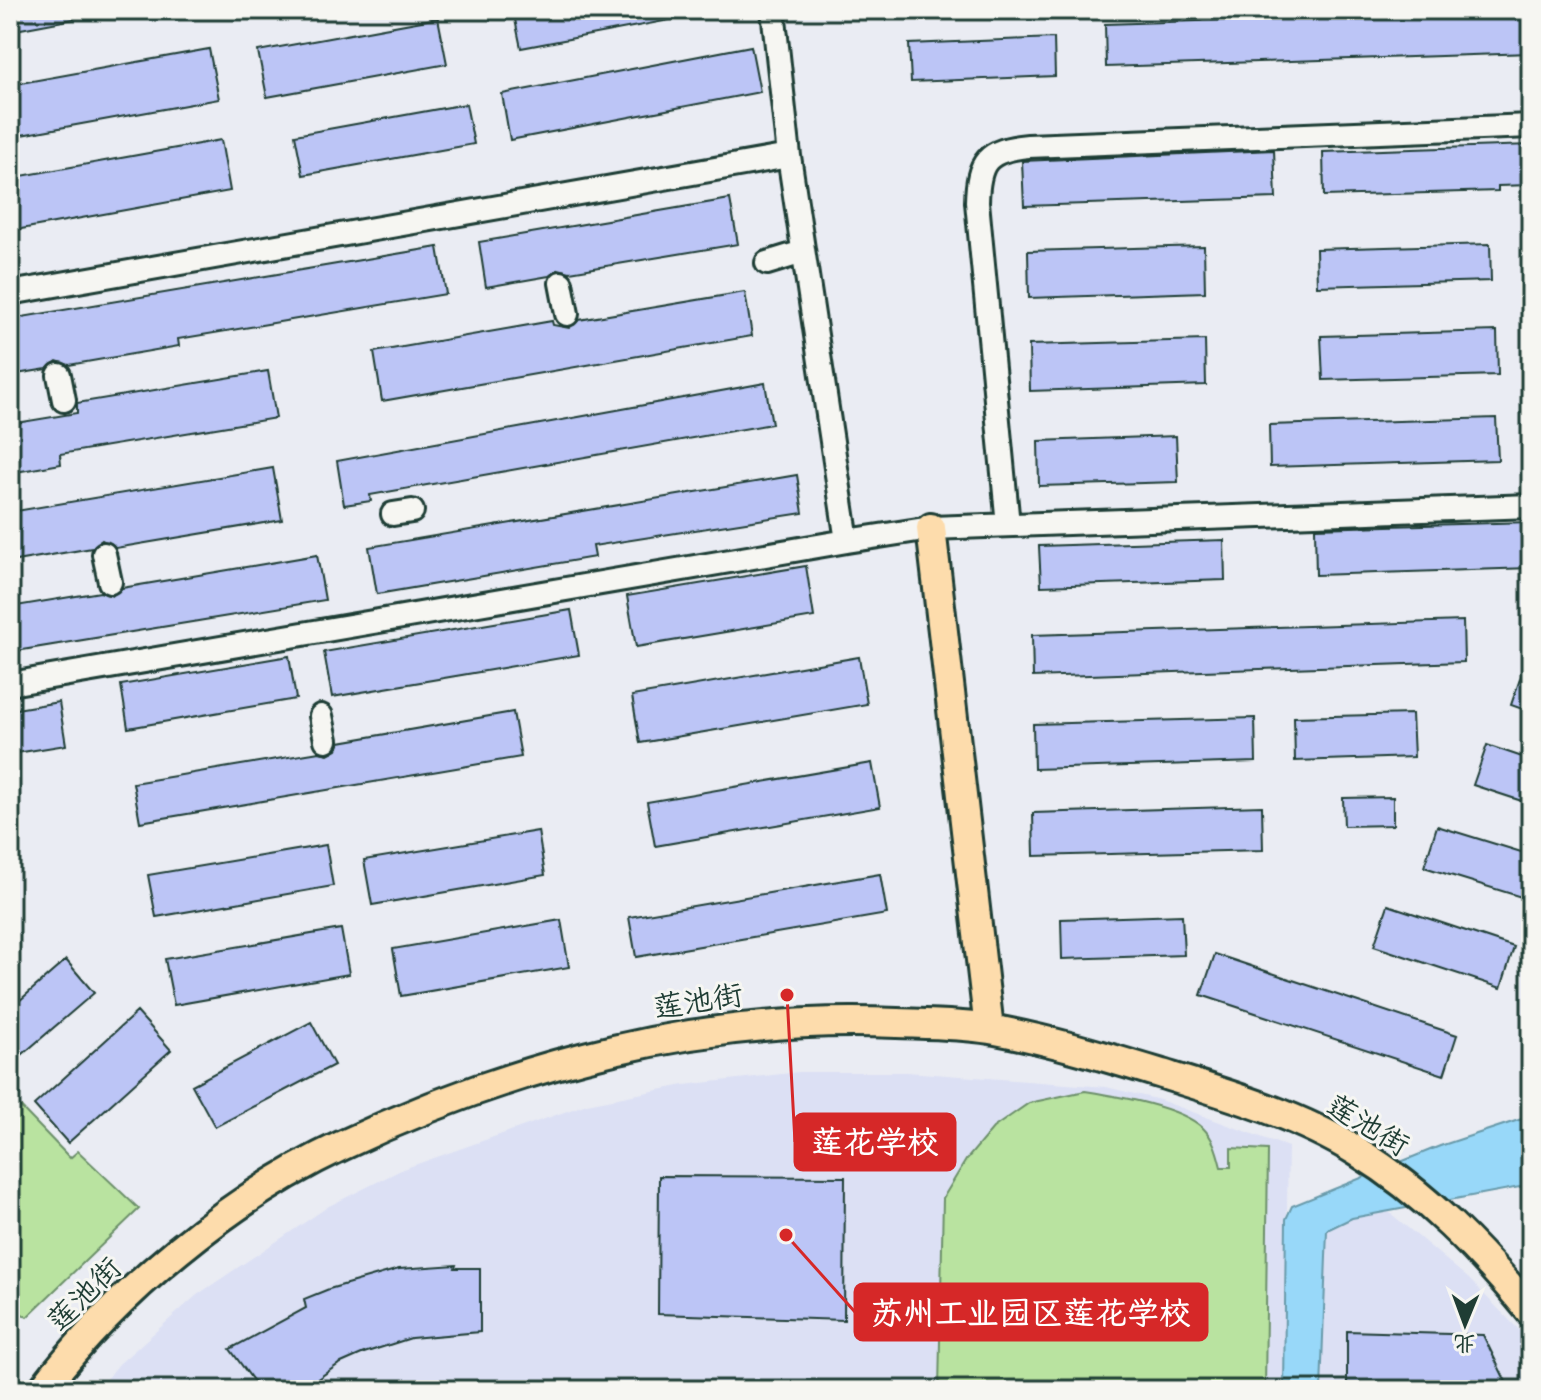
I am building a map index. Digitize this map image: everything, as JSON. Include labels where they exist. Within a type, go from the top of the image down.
[{"type":"main road","points":[[931,528],[989,1029]]},
{"type":"main road","name":"莲池街","points":[[42,1390],[70,1353],[124,1299],[186,1245],[258,1195],[339,1147],[441,1104],[554,1063],[722,1030],[840,1020],[989,1029],[1194,1084],[1310,1128],[1363,1154],[1442,1216],[1477,1249],[1531,1312]]},
{"type":"street","points":[[773,10],[789,156],[847,541]]},
{"type":"street","points":[[1008,525],[977,202],[979,173],[990,155],[1005,148],[1028,146],[1531,126]]},
{"type":"street","points":[[10,293],[789,156]]},
{"type":"street","points":[[767,263],[803,252]]},
{"type":"street","points":[[561,283],[567,314]]},
{"type":"street","points":[[59,375],[64,400]]},
{"type":"street","points":[[10,684],[931,528],[1531,506]]},
{"type":"street","points":[[104,554],[110,582]]},
{"type":"street","points":[[321,716],[326,740]]},
{"type":"shaded area","points":[[799,1072],[907,1072],[1106,1087],[1160,1100],[1288,1147],[1284,1390],[98,1390],[119,1364],[197,1295],[329,1206],[403,1169],[587,1104],[684,1085]]},
{"type":"shaded area","points":[[1389,1212],[1469,1279],[1531,1344],[1531,1390],[1321,1390],[1327,1230],[1352,1218]]},
{"type":"green space","points":[[1085,1091],[1147,1103],[1193,1120],[1210,1137],[1221,1167],[1231,1167],[1231,1148],[1268,1150],[1265,1390],[939,1390],[943,1198],[966,1160],[993,1128],[1029,1103]]},
{"type":"green space","points":[[10,1096],[70,1158],[78,1151],[139,1209],[27,1317],[10,1306]]},
{"type":"water","points":[[1531,1116],[1531,1185],[1352,1218],[1327,1230],[1321,1390],[1284,1390],[1286,1219],[1292,1206],[1440,1146]]},
{"type":"building","points":[[10,10],[73,10],[74,19],[10,31]]},
{"type":"building","points":[[513,10],[674,10],[675,19],[521,48]]},
{"type":"building","points":[[1531,10],[1531,53],[1106,67],[1105,24]]},
{"type":"building","points":[[438,18],[447,64],[267,97],[258,51]]},
{"type":"building","points":[[1054,38],[1055,76],[911,82],[909,44]]},
{"type":"building","points":[[751,46],[760,92],[510,140],[502,94]]},
{"type":"building","points":[[209,49],[219,99],[10,137],[10,85]]},
{"type":"building","points":[[466,104],[474,144],[303,175],[295,135]]},
{"type":"building","points":[[221,140],[230,191],[10,231],[10,178]]},
{"type":"building","points":[[1531,145],[1531,185],[1498,186],[1498,191],[1324,196],[1323,152]]},
{"type":"building","points":[[1274,150],[1276,198],[1024,206],[1022,161]]},
{"type":"building","points":[[730,199],[738,244],[570,272],[559,269],[549,276],[486,287],[479,242]]},
{"type":"building","points":[[1490,244],[1491,281],[1317,286],[1316,249]]},
{"type":"building","points":[[1204,246],[1205,292],[1029,298],[1028,251]]},
{"type":"building","points":[[438,247],[446,294],[178,339],[179,346],[69,365],[57,361],[47,369],[10,375],[10,319]]},
{"type":"building","points":[[745,292],[752,336],[382,401],[374,352],[552,321],[553,325],[569,328],[579,320]]},
{"type":"building","points":[[1497,331],[1498,375],[1323,380],[1321,336]]},
{"type":"building","points":[[1205,340],[1206,385],[1030,391],[1029,345]]},
{"type":"building","points":[[268,371],[276,418],[60,454],[61,464],[10,473],[10,424],[77,413],[77,403]]},
{"type":"building","points":[[765,383],[772,424],[370,495],[371,501],[344,505],[337,461]]},
{"type":"building","points":[[1496,418],[1498,460],[1270,467],[1269,425]]},
{"type":"building","points":[[1176,436],[1178,482],[1039,486],[1038,441]]},
{"type":"building","points":[[273,468],[282,520],[116,548],[102,540],[92,548],[10,562],[10,512]]},
{"type":"building","points":[[797,475],[803,513],[593,546],[595,557],[377,594],[369,547]]},
{"type":"building","points":[[1531,522],[1531,568],[1316,575],[1315,528]]},
{"type":"building","points":[[1224,540],[1225,580],[1041,586],[1039,546]]},
{"type":"building","points":[[317,555],[325,600],[10,652],[10,607],[100,592],[112,596],[122,588]]},
{"type":"building","points":[[806,566],[814,617],[636,647],[627,596]]},
{"type":"building","points":[[571,610],[579,655],[332,697],[324,652]]},
{"type":"building","points":[[1463,621],[1464,662],[1033,677],[1032,635]]},
{"type":"building","points":[[289,656],[296,699],[128,728],[121,685]]},
{"type":"building","points":[[1528,656],[1531,656],[1531,712],[1511,705]]},
{"type":"building","points":[[859,657],[867,704],[640,743],[632,696]]},
{"type":"building","points":[[59,702],[66,745],[10,754],[10,710]]},
{"type":"building","points":[[513,712],[521,757],[140,822],[133,783],[319,752],[328,754],[337,749],[340,742]]},
{"type":"building","points":[[1412,714],[1414,757],[1295,761],[1294,717]]},
{"type":"building","points":[[1255,718],[1256,762],[1034,769],[1033,724]]},
{"type":"building","points":[[1487,745],[1531,760],[1531,804],[1473,785]]},
{"type":"building","points":[[872,763],[880,807],[655,846],[647,802]]},
{"type":"building","points":[[1393,797],[1393,825],[1344,826],[1343,798]]},
{"type":"building","points":[[1262,806],[1263,850],[1034,856],[1033,813]]},
{"type":"building","points":[[1437,826],[1531,855],[1531,900],[1424,867]]},
{"type":"building","points":[[538,831],[545,875],[372,905],[364,860]]},
{"type":"building","points":[[326,845],[333,886],[156,917],[148,875]]},
{"type":"building","points":[[880,874],[887,914],[636,957],[629,917]]},
{"type":"building","points":[[1388,905],[1514,947],[1501,988],[1374,946]]},
{"type":"building","points":[[1182,915],[1184,955],[1062,959],[1061,919]]},
{"type":"building","points":[[561,920],[569,967],[401,996],[393,949]]},
{"type":"building","points":[[341,929],[349,974],[174,1005],[165,959]]},
{"type":"building","points":[[1215,954],[1457,1035],[1444,1075],[1201,995]]},
{"type":"building","points":[[66,960],[94,993],[10,1065],[10,1009]]},
{"type":"building","points":[[137,1012],[171,1050],[68,1143],[34,1105]]},
{"type":"building","points":[[311,1022],[334,1065],[215,1127],[192,1085]]},
{"type":"building","points":[[659,1176],[845,1177],[844,1320],[658,1314]]},
{"type":"building","points":[[456,1265],[455,1268],[480,1268],[480,1332],[411,1338],[364,1353],[339,1364],[302,1390],[260,1390],[230,1349],[306,1308],[304,1299],[329,1289],[399,1269]]},
{"type":"building","points":[[1347,1331],[1483,1335],[1510,1390],[1347,1390]]},
{"type":"place","name":"莲花学校","points":[[787,995]]},
{"type":"place","name":"苏州工业园区莲花学校","points":[[786,1235]]}]
